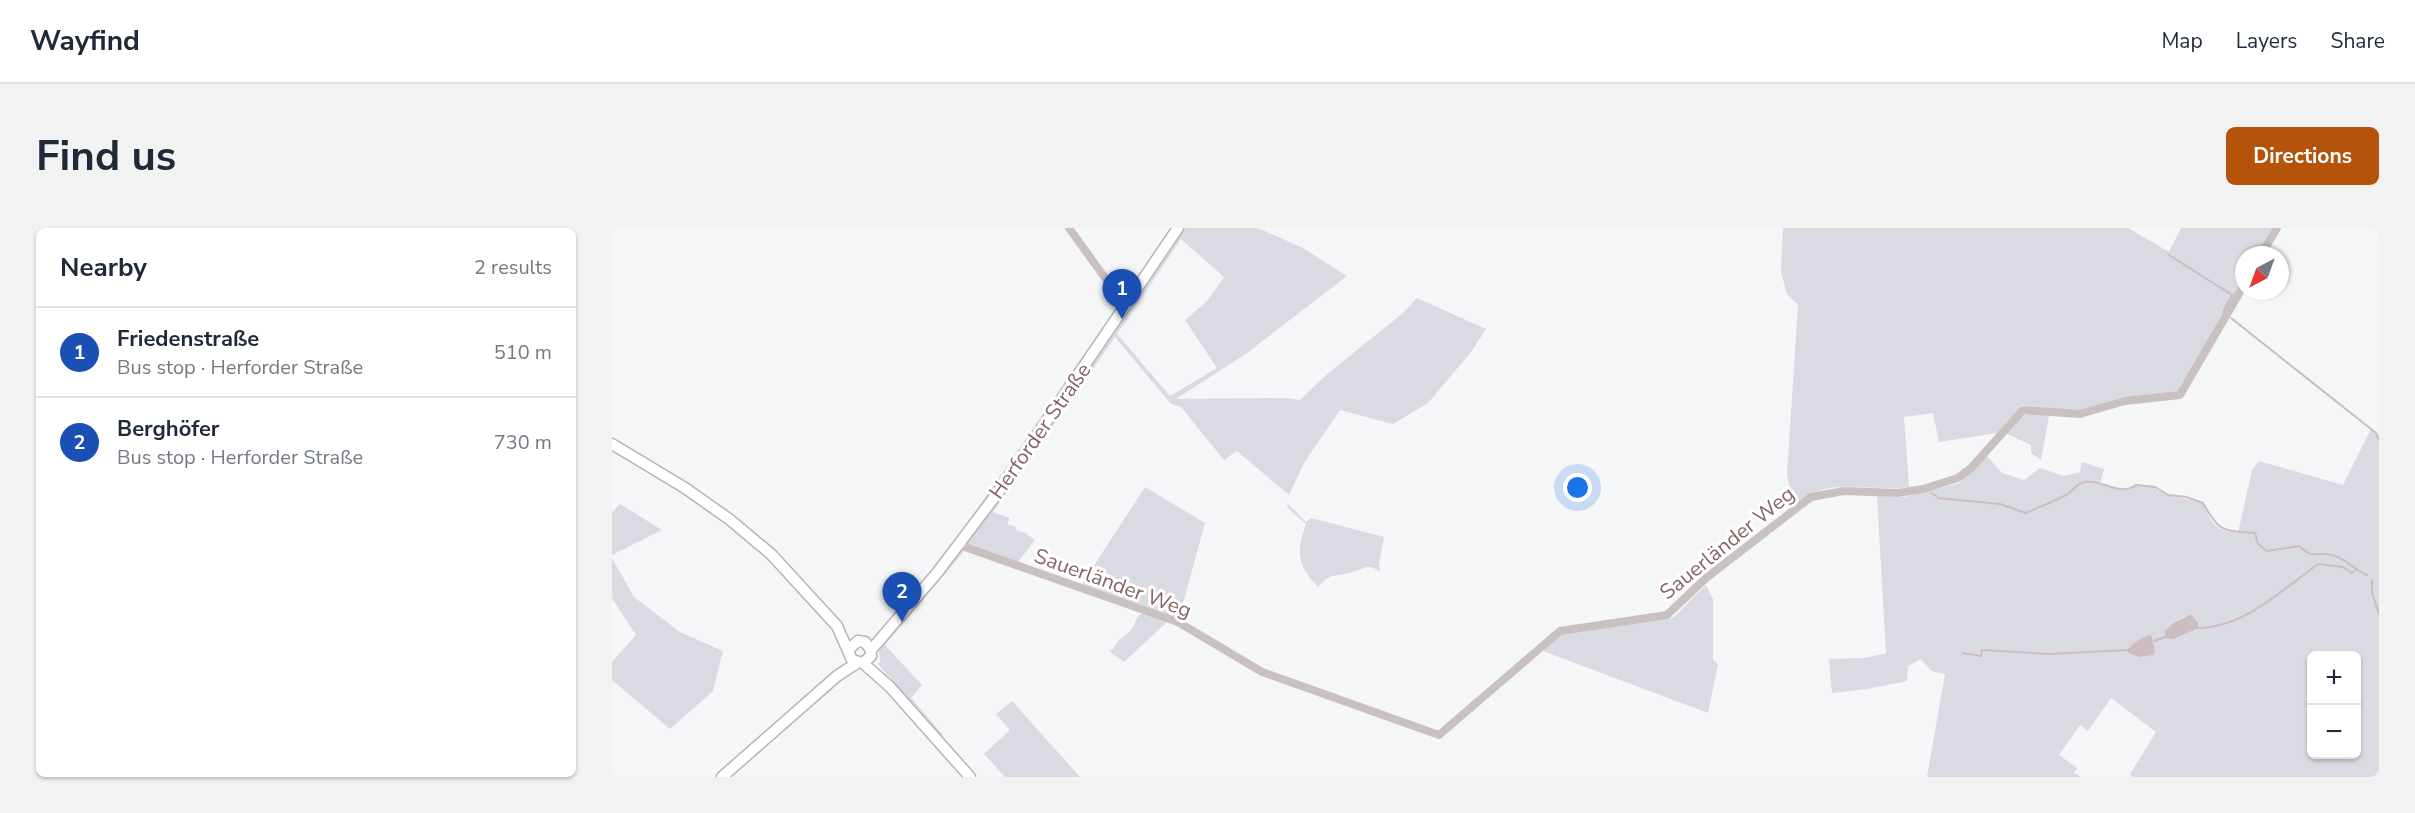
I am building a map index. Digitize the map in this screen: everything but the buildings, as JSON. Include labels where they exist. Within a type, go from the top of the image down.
[{"type":"street","points":[[1070,228],[1113,289],[1128,301]]},
{"type":"street","name":"Herforder Straße","points":[[722,777],[890,626],[959,544],[1004,483],[1178,228]]},
{"type":"street","points":[[2266,246],[2277,228]]},
{"type":"street","name":"Sauerländer Weg","points":[[959,544],[1178,622],[1262,672],[1439,735],[1560,631],[1667,615],[1706,578],[1811,497],[1844,491],[1898,493],[1923,489],[1958,478],[1971,468],[2023,410],[2080,414],[2125,401],[2180,395],[2235,300]]},
{"type":"street","points":[[612,444],[685,488],[729,519],[788,571],[970,777]]},
{"type":"shaded area","points":[[1182,228],[1258,228],[1303,248],[1347,276],[1247,353],[1176,399],[1285,398],[1300,400],[1326,375],[1403,313],[1417,298],[1486,329],[1471,352],[1428,403],[1393,424],[1340,410],[1304,463],[1289,495],[1237,451],[1224,460],[1181,407],[1171,404],[1115,337],[993,512],[1010,518],[1007,524],[1016,527],[1016,530],[1035,540],[1018,562],[968,545],[967,540],[1124,318],[1123,315]],"holes":[[[1181,239],[1224,277],[1207,301],[1185,320],[1217,368],[1170,396],[1117,334]]]},
{"type":"shaded area","points":[[1783,228],[2128,228],[2169,252],[2181,228],[2275,228],[2264,246],[2235,246],[2235,296],[2178,393],[2124,398],[2078,412],[2022,405],[1997,433],[1939,442],[1933,413],[1904,417],[1909,487],[1845,487],[1820,490],[1808,495],[1793,507],[1787,475],[1798,305],[1787,294],[1781,272]]},
{"type":"shaded area","points":[[1099,333],[1023,451],[962,531]]},
{"type":"shaded area","points":[[2030,413],[2049,416],[2041,460],[2031,453],[2031,445],[2005,433],[2018,418]]},
{"type":"shaded area","points":[[2371,429],[2379,435],[2379,777],[2133,777],[2130,774],[2156,732],[2111,698],[2088,731],[2080,725],[2059,755],[2077,768],[2074,773],[2082,777],[1927,777],[1945,674],[1931,671],[1921,659],[1908,666],[1907,681],[1832,693],[1829,659],[1865,658],[1886,653],[1877,496],[1904,497],[1960,483],[1986,455],[2002,473],[2024,480],[2040,468],[2064,476],[2080,472],[2082,462],[2104,469],[2100,484],[2127,490],[2135,486],[2152,487],[2168,495],[2203,503],[2215,525],[2238,533],[2252,470],[2259,461],[2343,485]],"holes":[[[2192,614],[2197,622],[2167,638],[2165,634],[2172,624]]]},
{"type":"shaded area","points":[[1145,487],[1205,523],[1179,618],[1082,584]]},
{"type":"shaded area","points":[[1286,502],[1306,522],[1311,518],[1384,537],[1379,564],[1380,572],[1367,567],[1330,577],[1318,587],[1306,572],[1300,558],[1306,524],[1289,509]]},
{"type":"shaded area","points":[[620,504],[662,530],[612,555],[612,513]]},
{"type":"shaded area","points":[[961,550],[965,550],[885,645],[922,685],[911,698],[943,735],[940,738],[878,664],[880,662],[879,649]]},
{"type":"shaded area","points":[[612,558],[634,597],[680,632],[723,651],[713,691],[670,729],[612,680],[612,662],[636,635],[612,598]]},
{"type":"shaded area","points":[[1706,585],[1713,599],[1713,660],[1718,664],[1708,713],[1543,651],[1561,634],[1674,617]]},
{"type":"shaded area","points":[[1142,613],[1167,622],[1124,662],[1109,651],[1131,630]]},
{"type":"shaded area","points":[[2191,614],[2198,623],[2198,628],[2173,639],[2165,638],[2165,631],[2173,623]]},
{"type":"shaded area","points":[[2151,634],[2155,651],[2153,655],[2139,657],[2129,653],[2127,650],[2135,642]]},
{"type":"shaded area","points":[[1012,701],[1080,777],[1005,777],[984,754],[1010,730],[996,714]]},
{"type":"waterway","points":[[2169,255],[2232,295],[2223,312]]},
{"type":"waterway","points":[[2231,318],[2376,433],[2379,440]]},
{"type":"waterway","points":[[1931,493],[1939,498],[2000,504],[2026,513],[2066,495],[2085,482],[2098,483],[2117,489],[2136,485],[2155,487],[2168,495],[2186,497],[2203,503],[2218,525],[2228,530],[2255,533],[2258,544],[2267,551],[2300,546],[2309,553],[2329,554],[2339,558],[2367,575]]},
{"type":"waterway","points":[[2196,628],[2213,627],[2246,615],[2276,596],[2318,564],[2343,567],[2352,573],[2357,569]]},
{"type":"waterway","points":[[2372,580],[2372,593],[2379,614]]},
{"type":"waterway","points":[[2154,641],[2165,637]]},
{"type":"waterway","points":[[1963,653],[1981,656],[1982,650],[2049,654],[2129,650]]},
{"type":"place","name":"Friedenstraße","points":[[1122,319]]},
{"type":"place","name":"Berghöfer","points":[[902,622]]}]
